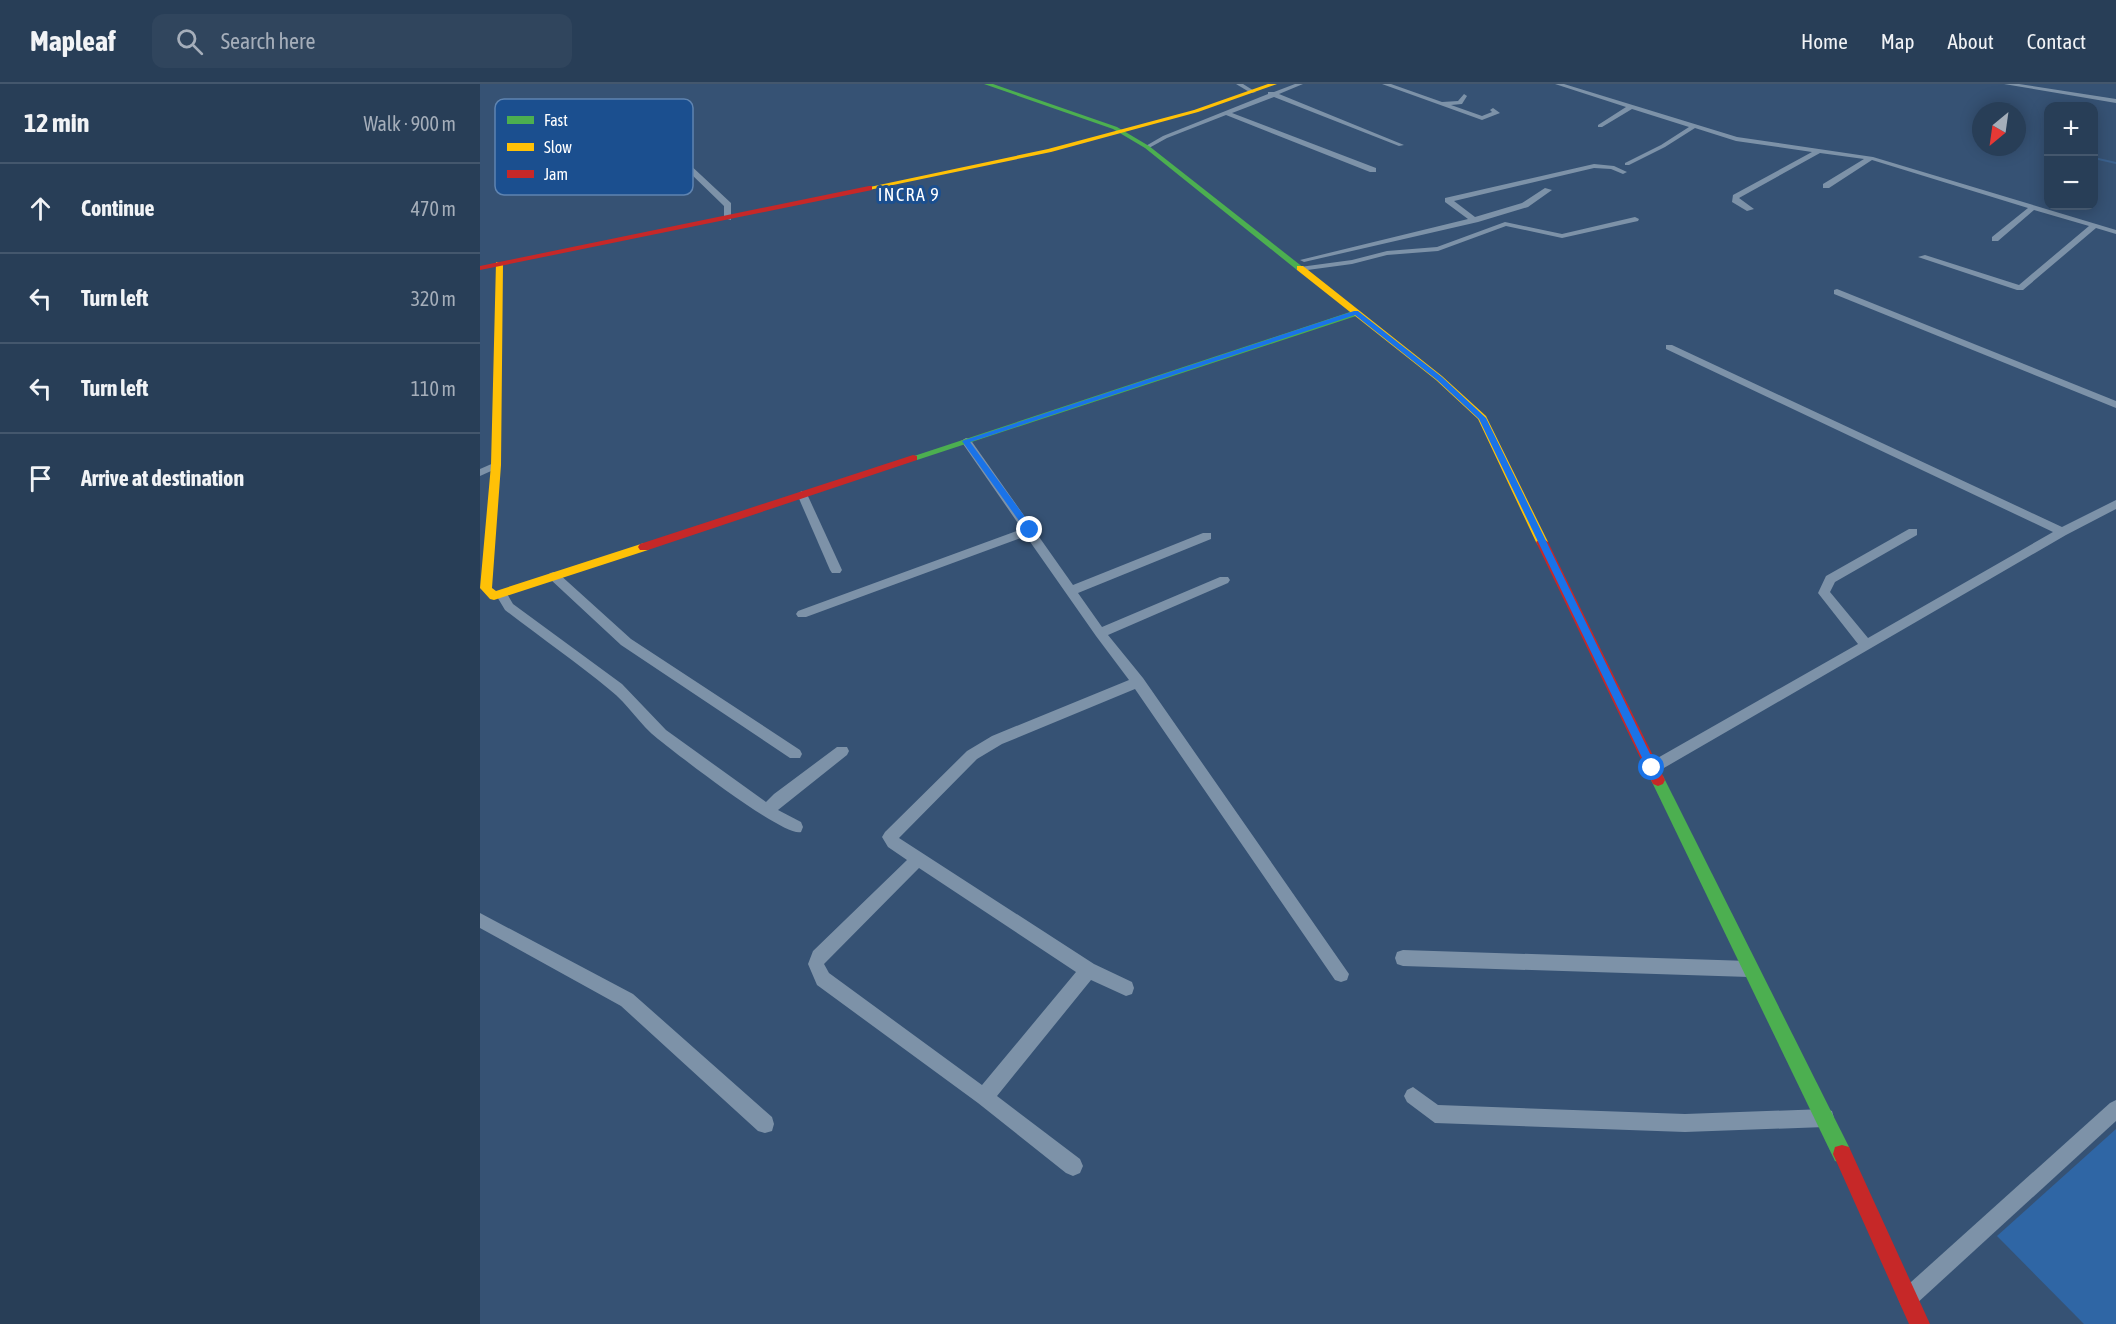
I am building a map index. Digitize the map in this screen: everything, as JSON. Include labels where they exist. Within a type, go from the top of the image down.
[{"type":"street","points":[[987,84],[1123,133],[1147,147],[1439,378],[1482,418],[1749,969],[1825,1118],[1920,1324]]},
{"type":"street","points":[[1239,84],[1401,145]]},
{"type":"street","points":[[1147,147],[1213,118],[1226,107],[1263,92],[1300,84]]},
{"type":"street","points":[[1375,84],[1414,99],[1414,105]]},
{"type":"street","points":[[1385,84],[1482,118],[1497,113],[1493,110]]},
{"type":"street","points":[[1558,84],[1736,139],[1871,158],[2116,232]]},
{"type":"street","points":[[2007,84],[2116,101]]},
{"type":"street","points":[[480,268],[1049,151],[1123,133],[1196,111],[1239,107],[1263,92]]},
{"type":"street","points":[[1439,103],[1460,103],[1464,96]]},
{"type":"street","points":[[1226,107],[1373,170]]},
{"type":"street","points":[[1600,126],[1631,107]]},
{"type":"street","points":[[1196,111],[1213,118]]},
{"type":"street","points":[[1627,164],[1663,146],[1694,126]]},
{"type":"street","points":[[1750,209],[1735,200],[1736,197],[1818,151]]},
{"type":"street","points":[[1826,186],[1871,158]]},
{"type":"street","points":[[1474,220],[1448,200],[1594,166],[1612,167],[1623,172]]},
{"type":"street","points":[[693,172],[728,205],[728,218]]},
{"type":"street","points":[[1296,266],[1474,220],[1527,204],[1540,193],[1548,190]]},
{"type":"street","points":[[1995,239],[2033,207]]},
{"type":"street","points":[[1296,266],[1352,262],[1387,253],[1438,249],[1505,224],[1562,236],[1635,219]]},
{"type":"street","points":[[1922,257],[2020,288],[2094,226]]},
{"type":"street","points":[[499,264],[496,465],[486,589],[494,596],[1356,313]]},
{"type":"street","points":[[1838,292],[2116,405]]},
{"type":"street","points":[[1669,347],[2062,532]]},
{"type":"street","points":[[966,441],[1100,633],[1138,682],[1341,974]]},
{"type":"street","points":[[480,473],[496,465]]},
{"type":"street","points":[[802,494],[836,570]]},
{"type":"street","points":[[1652,768],[2062,532],[2116,504]]},
{"type":"street","points":[[802,614],[1030,530]]},
{"type":"street","points":[[1866,645],[1824,593],[1826,584],[1830,579],[1913,532]]},
{"type":"street","points":[[1071,591],[1207,536]]},
{"type":"street","points":[[554,576],[626,642],[795,754]]},
{"type":"street","points":[[1100,633],[1224,580]]},
{"type":"street","points":[[502,595],[509,607],[617,688],[661,734],[767,811],[796,826]]},
{"type":"street","points":[[1126,988],[1088,970],[893,842],[890,837],[893,831],[972,755],[997,740],[1138,682]]},
{"type":"street","points":[[767,811],[779,798],[842,751]]},
{"type":"street","points":[[919,858],[819,957],[816,964],[823,979],[984,1097],[1073,1166]]},
{"type":"street","points":[[480,920],[627,1000],[765,1124]]},
{"type":"street","points":[[1403,958],[1749,969]]},
{"type":"street","points":[[984,1097],[1088,970]]},
{"type":"street","points":[[1413,1096],[1435,1114],[1685,1123],[1825,1118]]},
{"type":"street","points":[[1908,1298],[2116,1108]]},
{"type":"shaded area","points":[[2116,1129],[2116,1324],[2084,1324],[1997,1236]]},
{"type":"waterway","points":[[2098,159],[2116,163]]},
{"type":"traffic: fast","points":[[987,84],[1115,128],[1147,147],[1300,268]]},
{"type":"traffic: fast","points":[[913,458],[1356,313]]},
{"type":"traffic: fast","points":[[1658,780],[1842,1154]]},
{"type":"traffic: slow","points":[[869,188],[1049,151],[1196,111],[1274,84]]},
{"type":"traffic: slow","points":[[499,264],[496,465],[486,589],[494,596],[644,547]]},
{"type":"traffic: slow","points":[[1300,268],[1439,378],[1482,418],[1542,542]]},
{"type":"traffic: jam","points":[[480,268],[869,188]]},
{"type":"traffic: jam","points":[[644,547],[913,458]]},
{"type":"traffic: jam","points":[[1542,542],[1658,780]]},
{"type":"traffic: jam","points":[[1842,1154],[1920,1324]]},
{"type":"district","name":"INCRA 9","points":[[909,195]]},
{"type":"route","points":[[1030,530],[966,441],[1356,313],[1439,378],[1482,418],[1652,768]]}]
